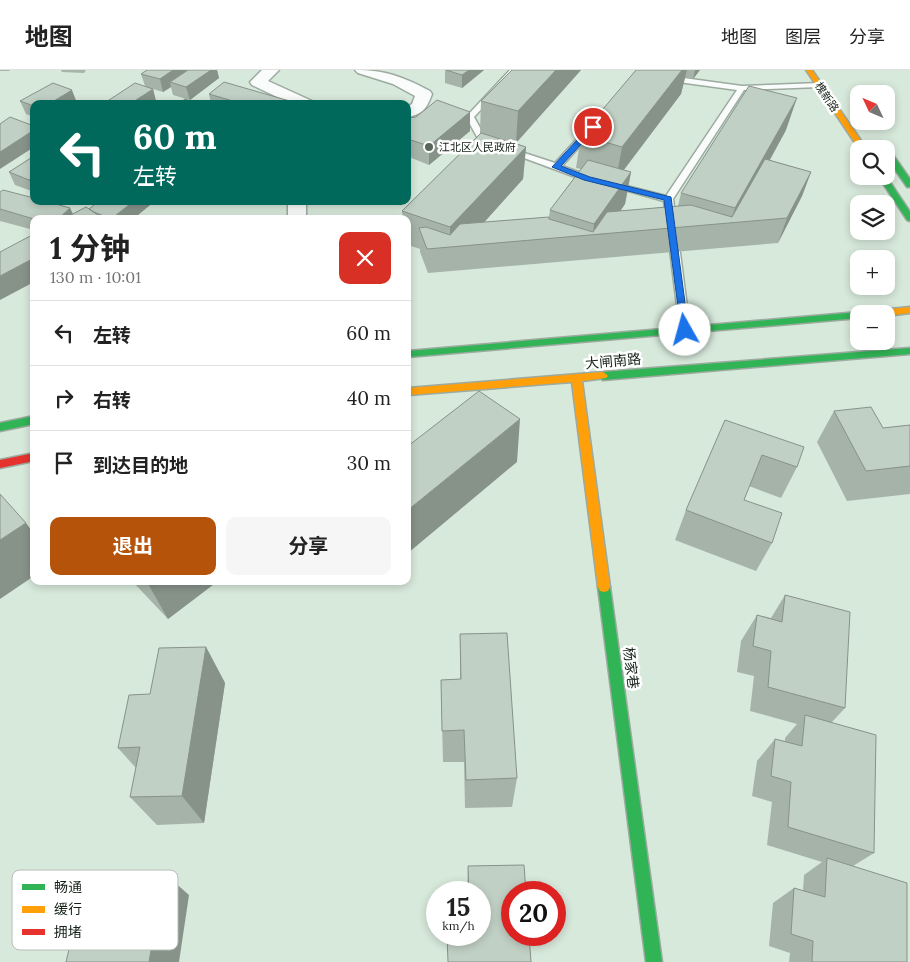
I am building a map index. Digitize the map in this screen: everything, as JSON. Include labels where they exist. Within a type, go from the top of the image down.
[{"type":"main road","name":"槐新路","points":[[809,70],[857,140]]},
{"type":"main road","points":[[895,163],[910,185]]},
{"type":"main road","points":[[888,185],[910,218]]},
{"type":"main road","points":[[895,312],[910,310]]},
{"type":"main road","name":"大闸南路","points":[[411,354],[850,316]]},
{"type":"main road","name":"大闸南路","points":[[411,392],[910,351]]},
{"type":"main road","name":"杨家巷","points":[[577,379],[654,962]]},
{"type":"main road","points":[[0,427],[30,421]]},
{"type":"main road","points":[[0,464],[30,458]]},
{"type":"street","points":[[271,70],[258,82],[297,100]]},
{"type":"street","points":[[363,70],[399,81],[424,94],[419,107],[411,111]]},
{"type":"lane","points":[[514,70],[470,117],[486,144],[534,158],[587,179],[668,199]]},
{"type":"lane","points":[[636,82],[644,72],[742,88],[819,85]]},
{"type":"lane","points":[[685,330],[668,199],[742,88]]},
{"type":"lane","points":[[556,167],[596,124]]},
{"type":"building","points":[[147,70],[173,70],[160,79],[141,74]]},
{"type":"building","points":[[188,70],[211,70],[186,87],[170,82]]},
{"type":"building","points":[[446,70],[469,70],[462,75]]},
{"type":"building","points":[[512,70],[556,70],[518,111],[481,101]]},
{"type":"building","points":[[636,70],[682,70],[622,147],[581,135]]},
{"type":"building","points":[[224,82],[286,100],[229,100],[209,94]]},
{"type":"building","points":[[53,83],[72,90],[56,100],[30,100],[30,105],[20,101]]},
{"type":"building","points":[[135,83],[153,89],[136,100],[109,100]]},
{"type":"building","points":[[749,86],[797,98],[735,208],[681,193]]},
{"type":"building","points":[[437,100],[470,112],[429,146],[411,140],[411,118],[416,117]]},
{"type":"building","points":[[10,117],[30,124],[30,133],[0,152],[0,124]]},
{"type":"building","points":[[481,133],[526,147],[450,227],[402,211],[408,205],[411,205],[411,202]]},
{"type":"building","points":[[30,159],[30,179],[9,172]]},
{"type":"building","points":[[765,159],[811,172],[787,218],[427,249],[419,228],[426,227],[450,235],[460,224],[549,217],[549,219],[593,232],[607,212],[691,205],[732,217]]},
{"type":"building","points":[[588,160],[631,172],[594,224],[550,210]]},
{"type":"building","points":[[3,190],[30,197],[30,205],[59,205],[70,208],[62,215],[30,215],[30,218],[0,209],[0,192]]},
{"type":"building","points":[[94,205],[129,205],[116,215],[101,215],[89,209]]},
{"type":"building","points":[[86,207],[98,215],[71,215]]},
{"type":"building","points":[[30,236],[30,260],[0,276],[0,252]]},
{"type":"building","points":[[479,391],[520,419],[411,508],[411,444]]},
{"type":"building","points":[[871,407],[883,428],[910,425],[910,466],[866,471],[834,411]]},
{"type":"building","points":[[725,420],[804,447],[797,467],[762,455],[744,500],[782,513],[772,543],[686,510]]},
{"type":"building","points":[[0,494],[26,523],[0,540]]},
{"type":"building","points":[[785,595],[850,612],[845,708],[768,687],[771,651],[753,646],[757,615],[782,622]]},
{"type":"building","points":[[507,633],[517,778],[466,780],[464,730],[442,731],[441,680],[461,679],[460,634]]},
{"type":"building","points":[[206,647],[182,796],[130,797],[140,747],[118,748],[129,695],[150,694],[159,648]]},
{"type":"building","points":[[805,715],[876,735],[874,853],[788,827],[791,782],[771,776],[775,739],[802,746]]},
{"type":"building","points":[[827,858],[907,883],[907,962],[812,962],[813,941],[791,934],[794,888],[825,897]]},
{"type":"building","points":[[524,865],[525,881],[501,881],[501,946],[530,946],[531,962],[448,962],[447,946],[491,946],[491,881],[469,881],[468,866]]},
{"type":"building","points":[[69,950],[151,950],[149,962],[66,962]]},
{"type":"traffic: fast","points":[[895,164],[910,185]]},
{"type":"traffic: fast","points":[[888,185],[910,218]]},
{"type":"traffic: fast","points":[[411,354],[850,316]]},
{"type":"traffic: fast","points":[[603,376],[910,351]]},
{"type":"traffic: fast","points":[[0,427],[30,421]]},
{"type":"traffic: fast","points":[[604,587],[654,962]]},
{"type":"traffic: slow","points":[[809,70],[857,140]]},
{"type":"traffic: slow","points":[[895,312],[910,310]]},
{"type":"traffic: slow","points":[[411,392],[603,376]]},
{"type":"traffic: slow","points":[[577,379],[604,587]]},
{"type":"traffic: jam","points":[[0,464],[30,458]]},
{"type":"place","name":"江北区人民政府","points":[[429,147]]},
{"type":"route","points":[[593,127],[556,167],[587,179],[668,199],[685,330]]}]
